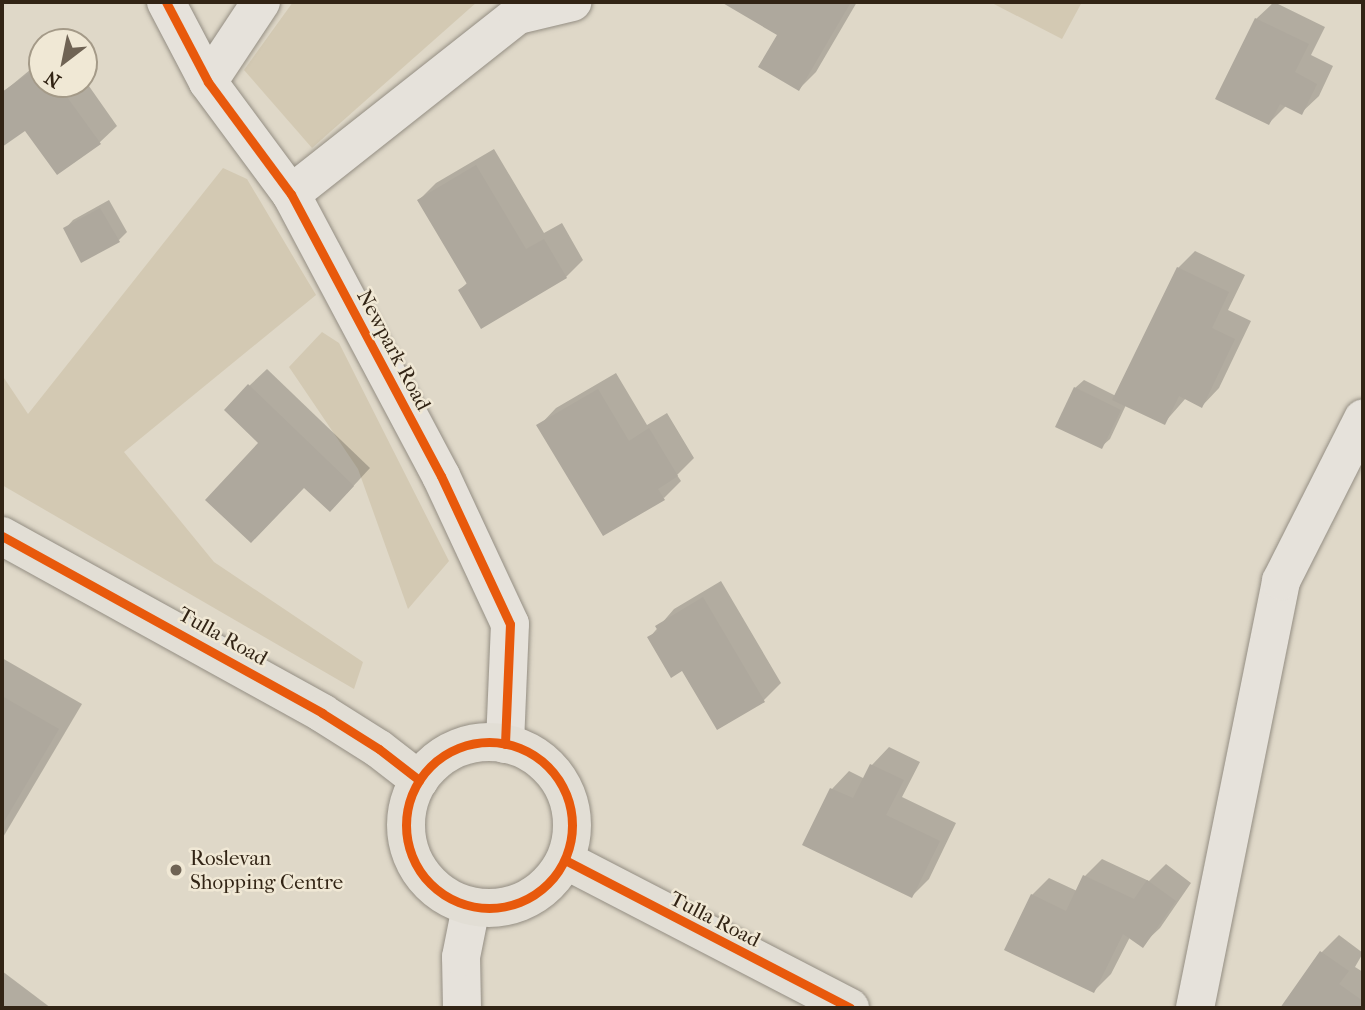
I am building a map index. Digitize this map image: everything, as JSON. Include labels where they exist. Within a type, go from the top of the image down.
[{"type":"main road","name":"Tulla Road","points":[[2,536],[278,688],[379,749],[419,780]]},
{"type":"main road","points":[[481,742],[505,744],[529,752],[549,767],[564,787],[571,811],[572,836],[565,860],[549,883],[526,901],[499,908],[471,907],[446,897],[426,880],[412,857],[406,831],[409,804],[419,780],[436,761],[457,749],[481,742]]},
{"type":"main road","name":"Tulla Road","points":[[565,860],[850,1008]]},
{"type":"street","name":"Newpark Road","points":[[166,2],[208,82],[291,194],[441,476],[510,624],[505,744]]},
{"type":"street","points":[[208,82],[261,2]]},
{"type":"street","points":[[291,194],[518,15],[572,2]]},
{"type":"street","points":[[1195,1008],[1281,581],[1363,419]]},
{"type":"street","points":[[461,1008],[461,957],[471,907]]},
{"type":"shaded area","points":[[293,2],[477,2],[312,148],[244,70]]},
{"type":"shaded area","points":[[990,2],[1082,2],[1062,39]]},
{"type":"shaded area","points":[[223,168],[247,179],[316,295],[124,452],[214,562],[363,662],[354,689],[2,485],[2,375],[28,414]]},
{"type":"shaded area","points":[[322,332],[339,343],[449,561],[408,609],[358,469],[289,367]]},
{"type":"building","points":[[721,2],[851,2],[799,91],[758,67],[777,35]]},
{"type":"building","points":[[1255,18],[1309,44],[1295,72],[1317,84],[1302,115],[1280,104],[1269,125],[1215,99]]},
{"type":"building","points":[[28,74],[28,98],[68,98],[101,144],[57,175],[25,131],[2,147],[2,92]]},
{"type":"building","points":[[476,165],[526,249],[544,239],[567,278],[481,329],[458,290],[467,284],[417,200]]},
{"type":"building","points":[[100,208],[120,242],[81,263],[63,228]]},
{"type":"building","points":[[1177,267],[1229,292],[1212,328],[1235,339],[1202,408],[1179,396],[1165,425],[1112,400]]},
{"type":"building","points":[[248,384],[354,486],[330,512],[304,488],[251,543],[205,500],[258,443],[224,410]]},
{"type":"building","points":[[1074,387],[1121,410],[1102,449],[1055,427]]},
{"type":"building","points":[[598,389],[629,441],[649,428],[678,476],[658,489],[665,500],[603,536],[536,425]]},
{"type":"building","points":[[703,597],[765,702],[717,730],[682,671],[671,678],[647,637],[658,631],[655,626]]},
{"type":"building","points":[[2,696],[59,729],[2,825]]},
{"type":"building","points":[[870,764],[904,780],[886,815],[940,841],[912,898],[802,845],[830,788],[853,798]]},
{"type":"building","points":[[1083,875],[1134,899],[1147,880],[1176,901],[1143,948],[1123,934],[1094,993],[1004,950],[1031,894],[1066,911]]},
{"type":"building","points":[[1320,951],[1349,971],[1339,984],[1363,1001],[1363,1008],[1280,1008]]},
{"type":"cycle path","points":[[166,2],[208,82],[291,194],[441,476],[510,624],[505,744]]},
{"type":"cycle path","points":[[2,536],[322,713],[379,749],[419,780]]},
{"type":"cycle path","points":[[489,742],[521,749],[548,766],[565,793],[572,825],[565,857],[548,884],[521,901],[489,908],[457,901],[430,884],[413,857],[406,825],[413,793],[430,766],[457,749],[489,742]]},
{"type":"cycle path","points":[[565,860],[850,1008]]},
{"type":"place","name":"Roslevan Shopping Centre","points":[[176,870]]}]
